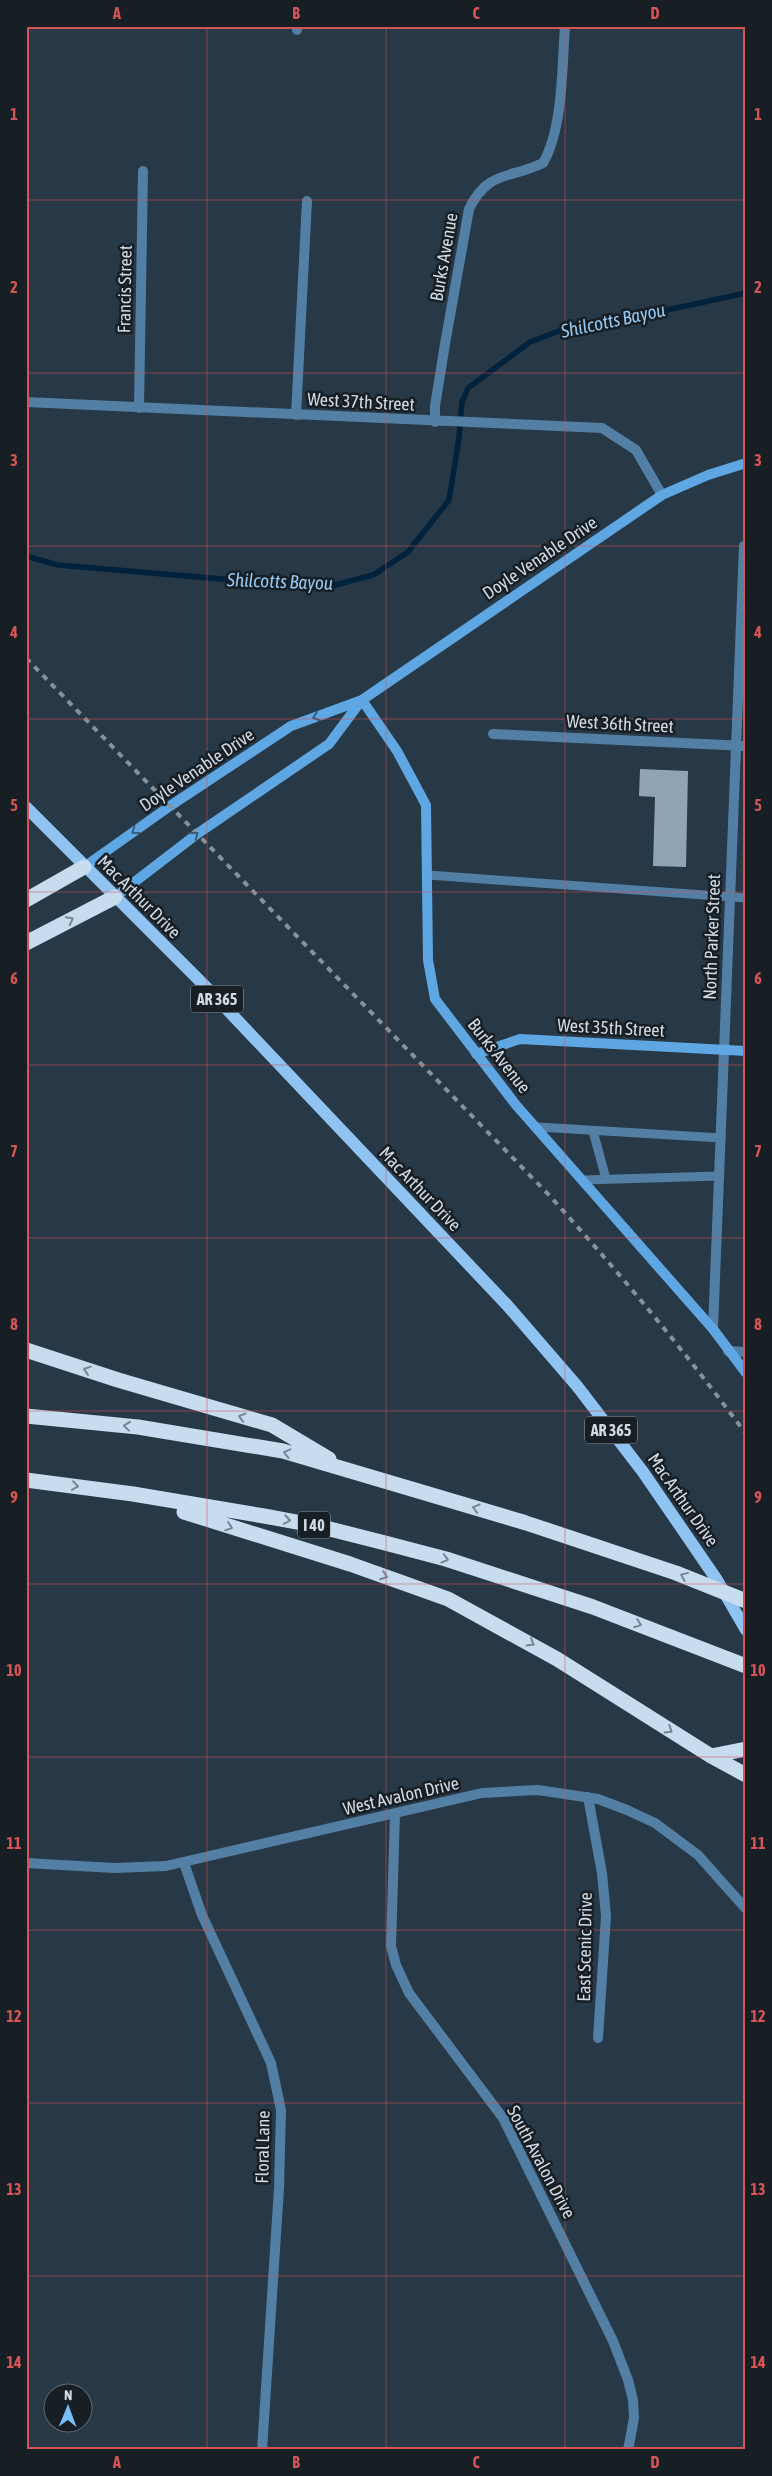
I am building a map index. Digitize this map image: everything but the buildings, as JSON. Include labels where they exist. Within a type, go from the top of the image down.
[{"type":"highway","points":[[26,900],[84,867]]},
{"type":"highway","points":[[26,943],[115,897]]},
{"type":"highway","points":[[26,1350],[118,1380],[272,1425],[348,1470]]},
{"type":"highway","points":[[26,1416],[138,1427],[214,1438],[283,1451],[523,1522],[676,1573],[746,1601]]},
{"type":"highway","name":"I 40","points":[[26,1480],[133,1494],[318,1526],[446,1559],[593,1607],[746,1666]]},
{"type":"highway","points":[[133,1494],[253,1535],[350,1564],[448,1599],[557,1659],[746,1776]]},
{"type":"highway","points":[[711,1756],[746,1749]]},
{"type":"main road","name":"Doyle Venable Drive","points":[[84,867],[170,806],[291,726],[362,700],[662,495],[708,475],[746,463]]},
{"type":"main road","name":"Doyle Venable Drive","points":[[115,897],[197,834],[328,744],[362,700]]},
{"type":"main road","name":"Burks Avenue","points":[[362,700],[397,751],[426,804],[427,929],[431,982],[436,1000],[516,1105],[538,1127],[713,1329],[746,1373]]},
{"type":"main road","name":"Mac Arthur Drive","points":[[26,807],[203,984],[507,1305],[577,1386],[654,1488],[717,1580],[746,1630]]},
{"type":"main road","name":"West 35th Street","points":[[476,1054],[520,1039],[746,1051]]},
{"type":"street","name":"Burks Avenue","points":[[438,422],[435,406],[444,344],[469,209],[475,196],[487,184],[507,174],[543,163],[552,149],[557,124],[565,26]]},
{"type":"street","name":"Francis Street","points":[[139,408],[144,172]]},
{"type":"street","points":[[296,415],[307,201]]},
{"type":"street","name":"West 37th Street","points":[[26,402],[602,428],[636,450],[662,495]]},
{"type":"street","name":"North Parker Street","points":[[713,1329],[729,898],[741,746],[744,546]]},
{"type":"street","name":"West 36th Street","points":[[493,734],[741,746]]},
{"type":"street","points":[[728,1351],[746,1352]]},
{"type":"street","name":"West Avalon Drive","points":[[26,1864],[114,1868],[184,1863],[482,1793],[513,1790],[557,1792],[588,1797],[627,1810],[674,1835],[714,1871],[746,1909]]},
{"type":"street","name":"East Scenic Drive","points":[[588,1797],[602,1873],[606,1916],[598,2038]]},
{"type":"street","name":"South Avalon Drive","points":[[394,1814],[391,1946],[396,1965],[409,1993],[425,2016],[503,2118],[613,2340],[628,2380],[632,2400],[634,2418],[628,2450]]},
{"type":"street","name":"Floral Lane","points":[[184,1863],[202,1915],[271,2063],[281,2110],[279,2188],[262,2450]]},
{"type":"lane","points":[[428,875],[746,898]]},
{"type":"lane","points":[[538,1127],[721,1138]]},
{"type":"lane","points":[[593,1131],[606,1179]]},
{"type":"lane","points":[[582,1180],[719,1176]]},
{"type":"waterway","name":"Shilcotts Bayou","points":[[26,556],[58,565],[281,584],[335,585],[373,575],[408,552],[449,500],[459,438],[462,402],[468,388],[530,342],[575,325],[648,314],[746,293]]},
{"type":"railway","points":[[26,658],[548,1194],[650,1311],[746,1434]]}]
